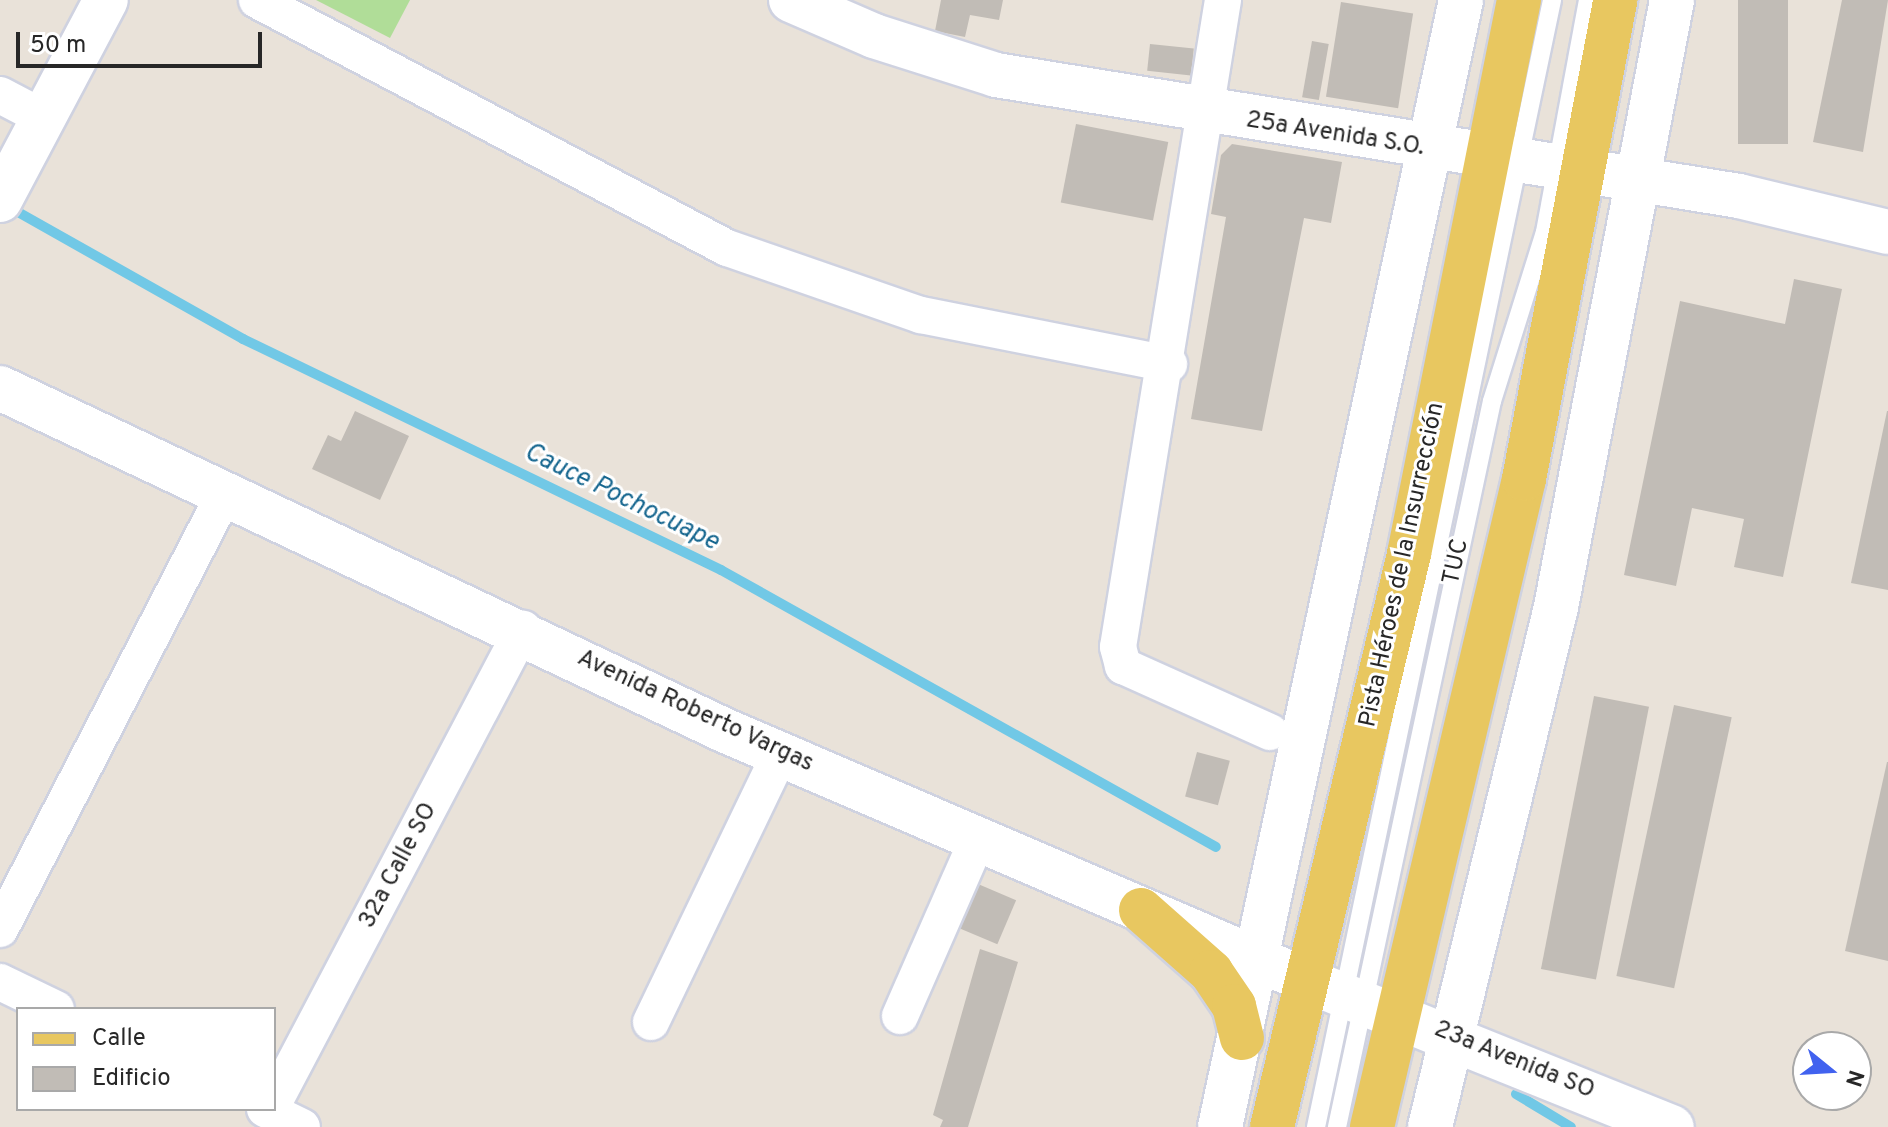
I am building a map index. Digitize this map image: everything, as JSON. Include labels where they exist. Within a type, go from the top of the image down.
[{"type":"main road","name":"Pista Héroes de la Insurrección","points":[[1272,1127],[1353,998],[1520,494],[1537,167],[1519,0]]},
{"type":"main road","name":"Pista Héroes de la Insurrección","points":[[1372,1127],[1353,998],[1409,554],[1537,167],[1615,0]]},
{"type":"main road","points":[[1141,910],[1211,972],[1234,1006],[1242,1038]]},
{"type":"street","points":[[0,200],[46,119],[106,0]]},
{"type":"street","points":[[257,0],[727,248],[921,315],[1169,364]]},
{"type":"street","name":"25a Avenida S.O.","points":[[791,0],[874,36],[996,75],[1202,114],[1739,196],[1888,232]]},
{"type":"street","points":[[1223,0],[1202,114],[1169,364],[1118,647],[1123,666],[1270,732]]},
{"type":"street","points":[[1220,1127],[1260,960],[1461,0]]},
{"type":"street","points":[[1430,1127],[1455,1037],[1556,607],[1672,0]]},
{"type":"street","points":[[0,95],[46,119]]},
{"type":"street","name":"Avenida Roberto Vargas","points":[[0,388],[223,497],[523,629],[780,754],[1353,998]]},
{"type":"street","points":[[0,929],[223,497]]},
{"type":"street","name":"32a Calle SO","points":[[276,1094],[523,629]]},
{"type":"street","points":[[651,1022],[780,754]]},
{"type":"street","points":[[900,1016],[972,852]]},
{"type":"street","points":[[0,982],[52,1007]]},
{"type":"street","name":"23a Avenida SO","points":[[1353,998],[1672,1127]]},
{"type":"street","points":[[267,1111],[302,1127]]},
{"type":"lane","points":[[1537,167],[1552,0]]},
{"type":"lane","points":[[1537,167],[1588,0]]},
{"type":"lane","points":[[1316,1127],[1353,998]]},
{"type":"lane","points":[[1337,1127],[1353,998]]},
{"type":"green space","points":[[316,0],[410,0],[390,38]]},
{"type":"building","points":[[941,0],[1003,0],[999,20],[970,15],[965,37],[935,31]]},
{"type":"building","points":[[1738,0],[1788,0],[1788,144],[1738,144]]},
{"type":"building","points":[[1842,0],[1888,0],[1863,152],[1813,142]]},
{"type":"building","points":[[1341,2],[1413,13],[1398,108],[1326,97]]},
{"type":"building","points":[[1312,41],[1329,44],[1319,100],[1302,97]]},
{"type":"building","points":[[1150,44],[1194,49],[1191,75],[1147,71]]},
{"type":"building","points":[[1076,124],[1168,142],[1153,220],[1061,203]]},
{"type":"building","points":[[1232,144],[1342,162],[1331,223],[1304,218],[1262,431],[1191,419],[1226,217],[1211,214],[1221,155]]},
{"type":"building","points":[[1794,279],[1842,289],[1783,577],[1734,567],[1744,519],[1692,508],[1676,586],[1624,575],[1680,301],[1785,324]]},
{"type":"building","points":[[355,411],[409,436],[380,500],[312,469],[328,435],[341,441]]},
{"type":"building","points":[[1888,411],[1888,590],[1851,583]]},
{"type":"building","points":[[1594,696],[1649,707],[1596,980],[1541,969]]},
{"type":"building","points":[[1674,705],[1732,717],[1674,988],[1616,976]]},
{"type":"building","points":[[1197,752],[1230,761],[1218,805],[1185,796]]},
{"type":"building","points":[[1888,762],[1888,961],[1845,951]]},
{"type":"building","points":[[971,881],[1016,900],[997,944],[952,925]]},
{"type":"building","points":[[980,949],[1018,962],[968,1127],[940,1127],[943,1120],[933,1115]]},
{"type":"waterway","name":"Cauce Pochocuape","points":[[9,207],[243,339],[721,570],[1216,847]]},
{"type":"waterway","name":"Cauce Pochocuape","points":[[1516,1094],[1571,1127]]}]
